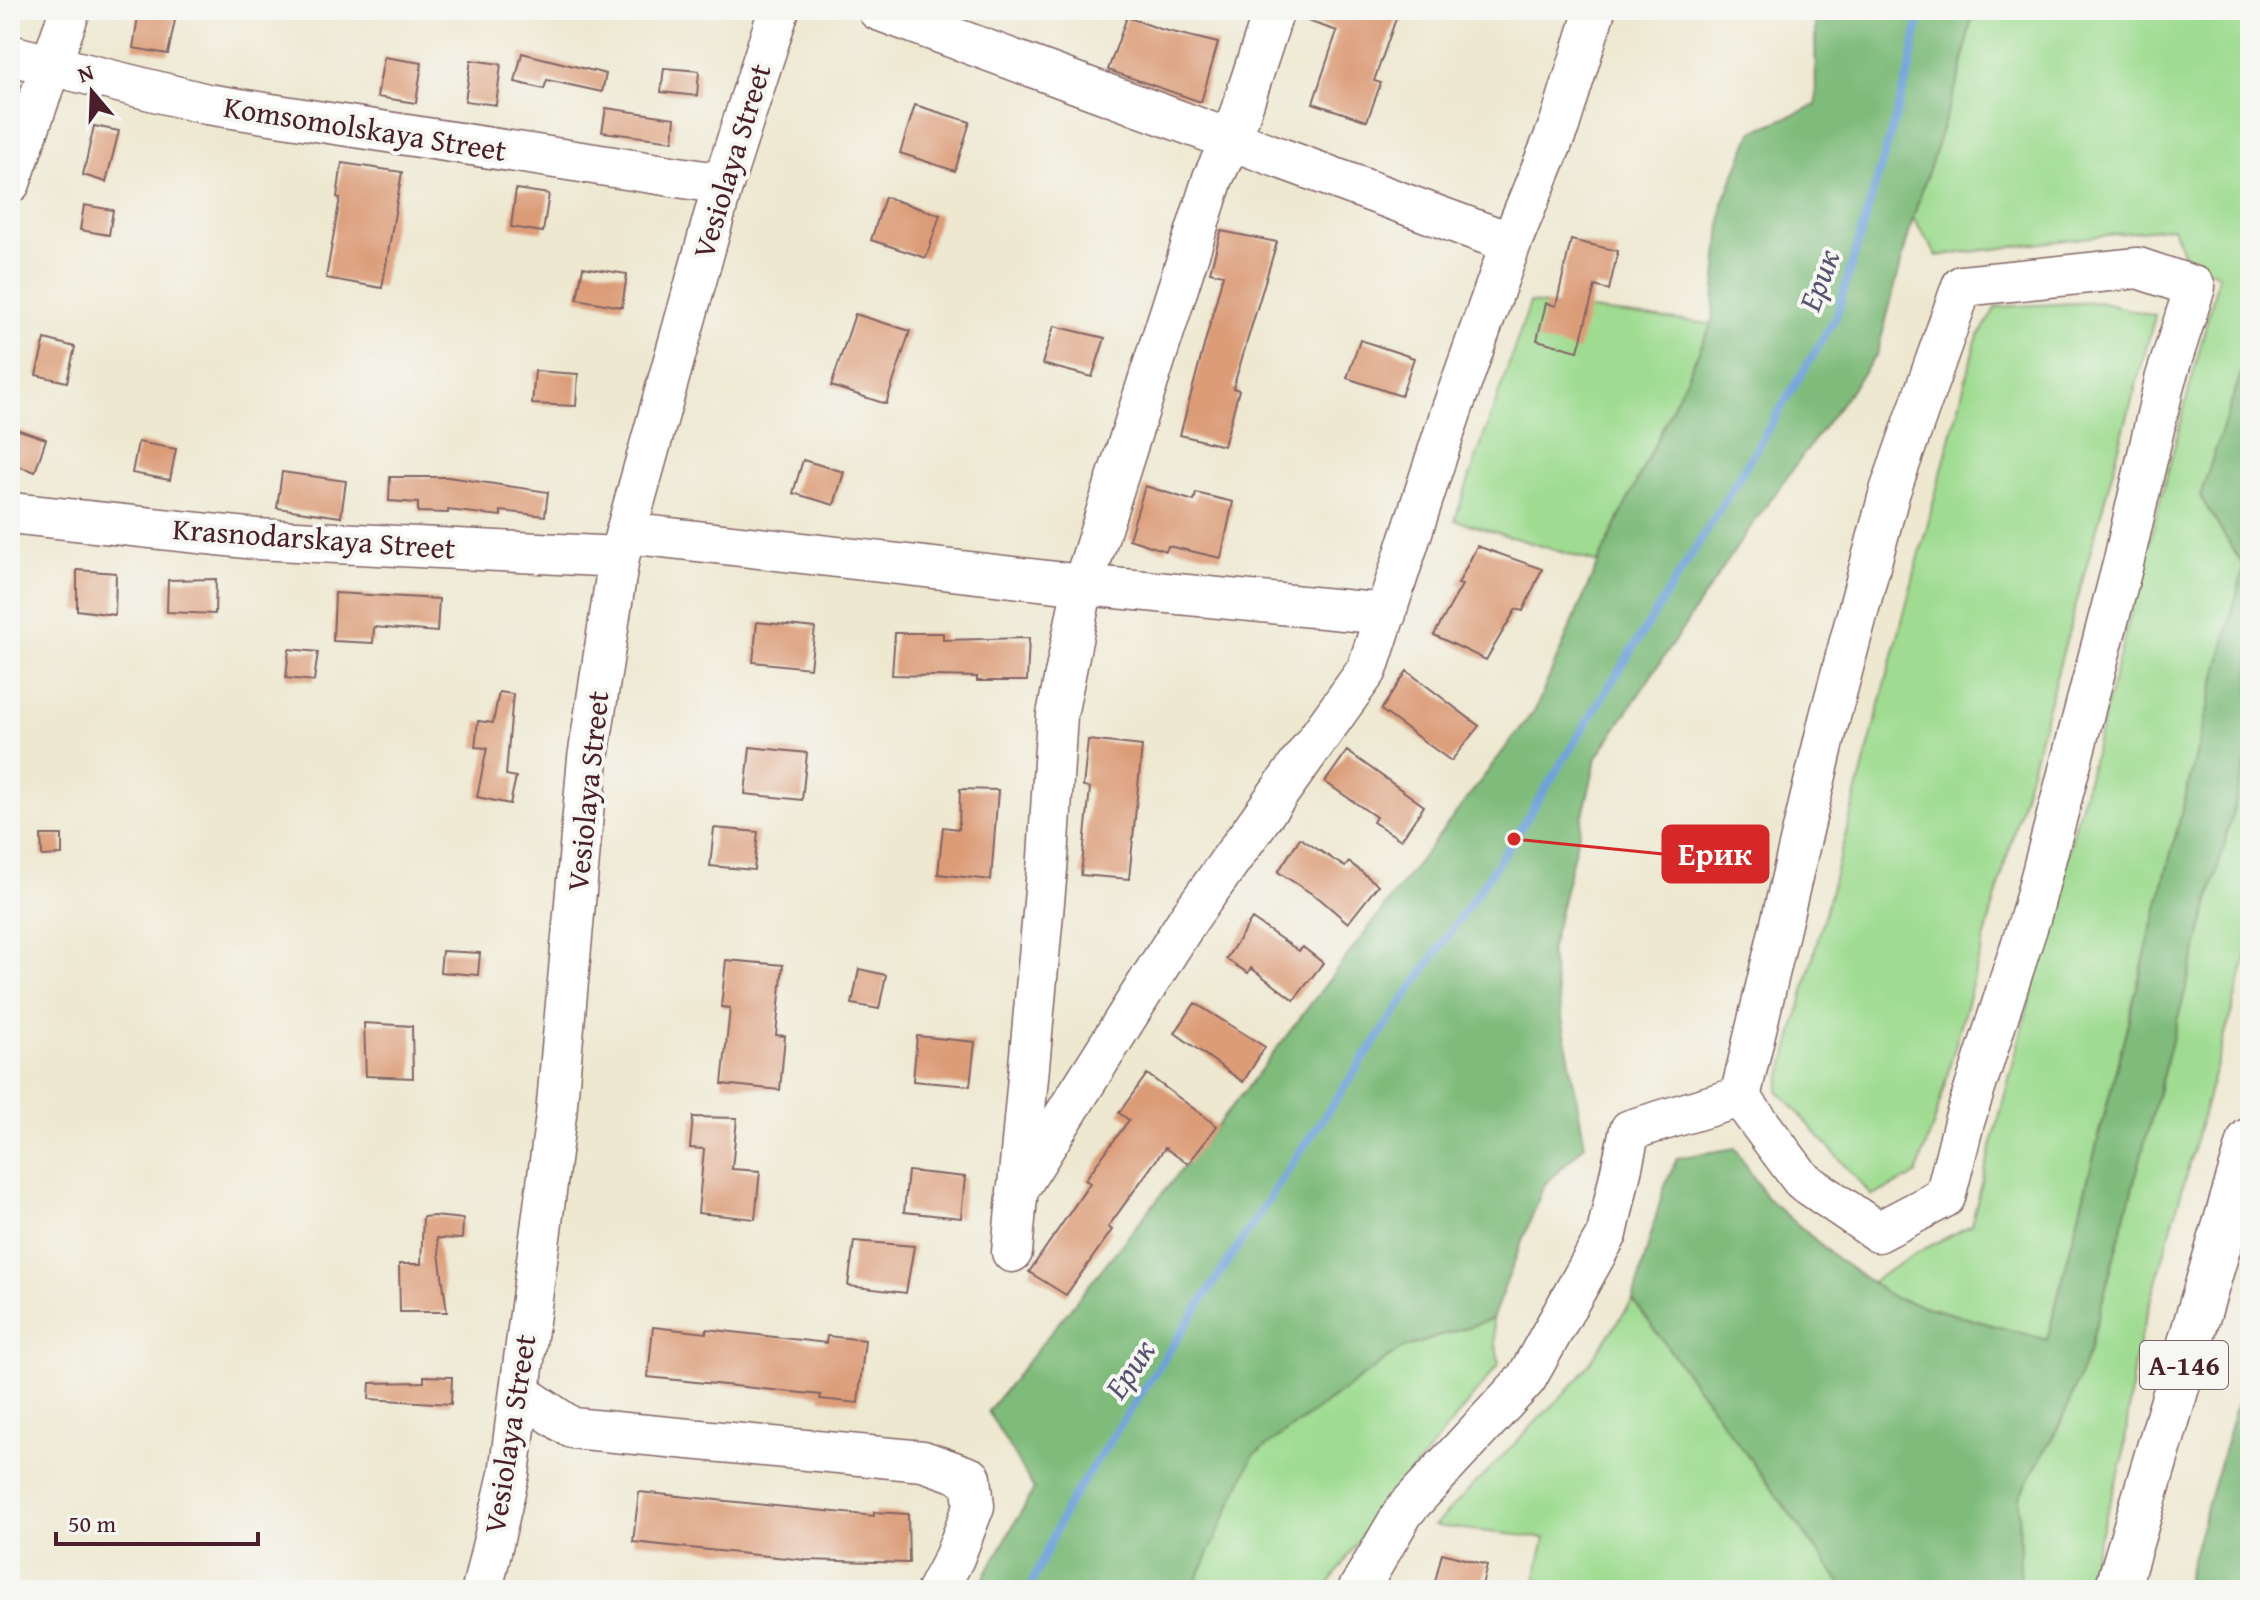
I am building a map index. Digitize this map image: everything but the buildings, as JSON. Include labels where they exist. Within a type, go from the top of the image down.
[{"type":"highway","name":"А-146","points":[[2117,1590],[2250,1140]]},
{"type":"street","points":[[10,183],[70,10]]},
{"type":"street","name":"Vesiolaya Street","points":[[482,1590],[509,1474],[520,1393],[556,1115],[588,758],[623,545],[723,184],[779,10]]},
{"type":"street","points":[[878,10],[1511,243]]},
{"type":"street","points":[[1012,1252],[1048,858],[1057,715],[1083,585],[1213,178],[1232,138],[1274,10]]},
{"type":"street","points":[[1017,1191],[1189,918],[1367,670],[1451,412],[1511,243],[1559,126],[1595,10]]},
{"type":"street","name":"Komsomolskaya Street","points":[[10,55],[207,104],[723,184]]},
{"type":"street","points":[[2138,268],[2195,287],[2165,380],[2123,564],[2031,915],[1964,1122],[1945,1197],[1878,1232],[1802,1180],[1740,1097],[1829,720],[1890,491],[1962,286],[2138,268]]},
{"type":"street","name":"Krasnodarskaya Street","points":[[10,513],[256,539],[623,545],[1386,614]]},
{"type":"street","points":[[1358,1590],[1404,1511],[1526,1379],[1607,1234],[1630,1130],[1740,1097]]},
{"type":"street","points":[[520,1393],[572,1428],[923,1461],[971,1478],[974,1506],[954,1558],[937,1590]]},
{"type":"green space","points":[[1815,10],[1973,10],[1961,71],[1913,218],[1877,354],[1747,532],[1597,757],[1550,952],[1585,1145],[1544,1185],[1492,1319],[1401,1349],[1253,1456],[1192,1590],[977,1590],[1034,1489],[988,1411],[1246,1089],[1536,708],[1598,563],[1712,324],[1723,203],[1752,132],[1816,105]]},
{"type":"green space","points":[[1973,10],[2250,10],[2250,347],[2200,496],[2244,567],[2047,1340],[1894,1298],[1871,1282],[1918,1252],[1971,1225],[2219,275],[2184,255],[2173,227],[1937,256],[1913,218],[1961,71]]},
{"type":"green space","points":[[2099,302],[2155,316],[1934,1123],[1916,1175],[1872,1196],[1778,1090],[1976,341],[1996,307]]},
{"type":"green space","points":[[1530,303],[1712,324],[1598,563],[1455,520]]},
{"type":"green space","points":[[2250,347],[2250,748],[2089,1351],[2063,1418],[2019,1497],[2020,1585],[2016,1590],[1846,1590],[1633,1300],[1663,1191],[1677,1158],[1735,1148],[1766,1197],[1837,1259],[1894,1298],[2047,1340],[2244,567],[2200,496]]},
{"type":"green space","points":[[2250,748],[2250,945],[2134,1362],[2123,1460],[2083,1590],[2016,1590],[2020,1584],[2019,1497],[2063,1419],[2089,1351]]},
{"type":"green space","points":[[1633,1300],[1846,1590],[1533,1590],[1545,1538],[1434,1526],[1578,1379]]},
{"type":"green space","points":[[1492,1319],[1499,1364],[1364,1532],[1325,1590],[1192,1590],[1252,1456],[1401,1349]]},
{"type":"green space","points":[[2250,1358],[2250,1590],[2183,1590]]},
{"type":"waterway","name":"Ерик","points":[[1029,1590],[1067,1506],[1298,1155],[1514,839],[1836,317],[1909,72],[1921,10]]},
{"type":"place","name":"Ерик","points":[[1514,839]]}]
